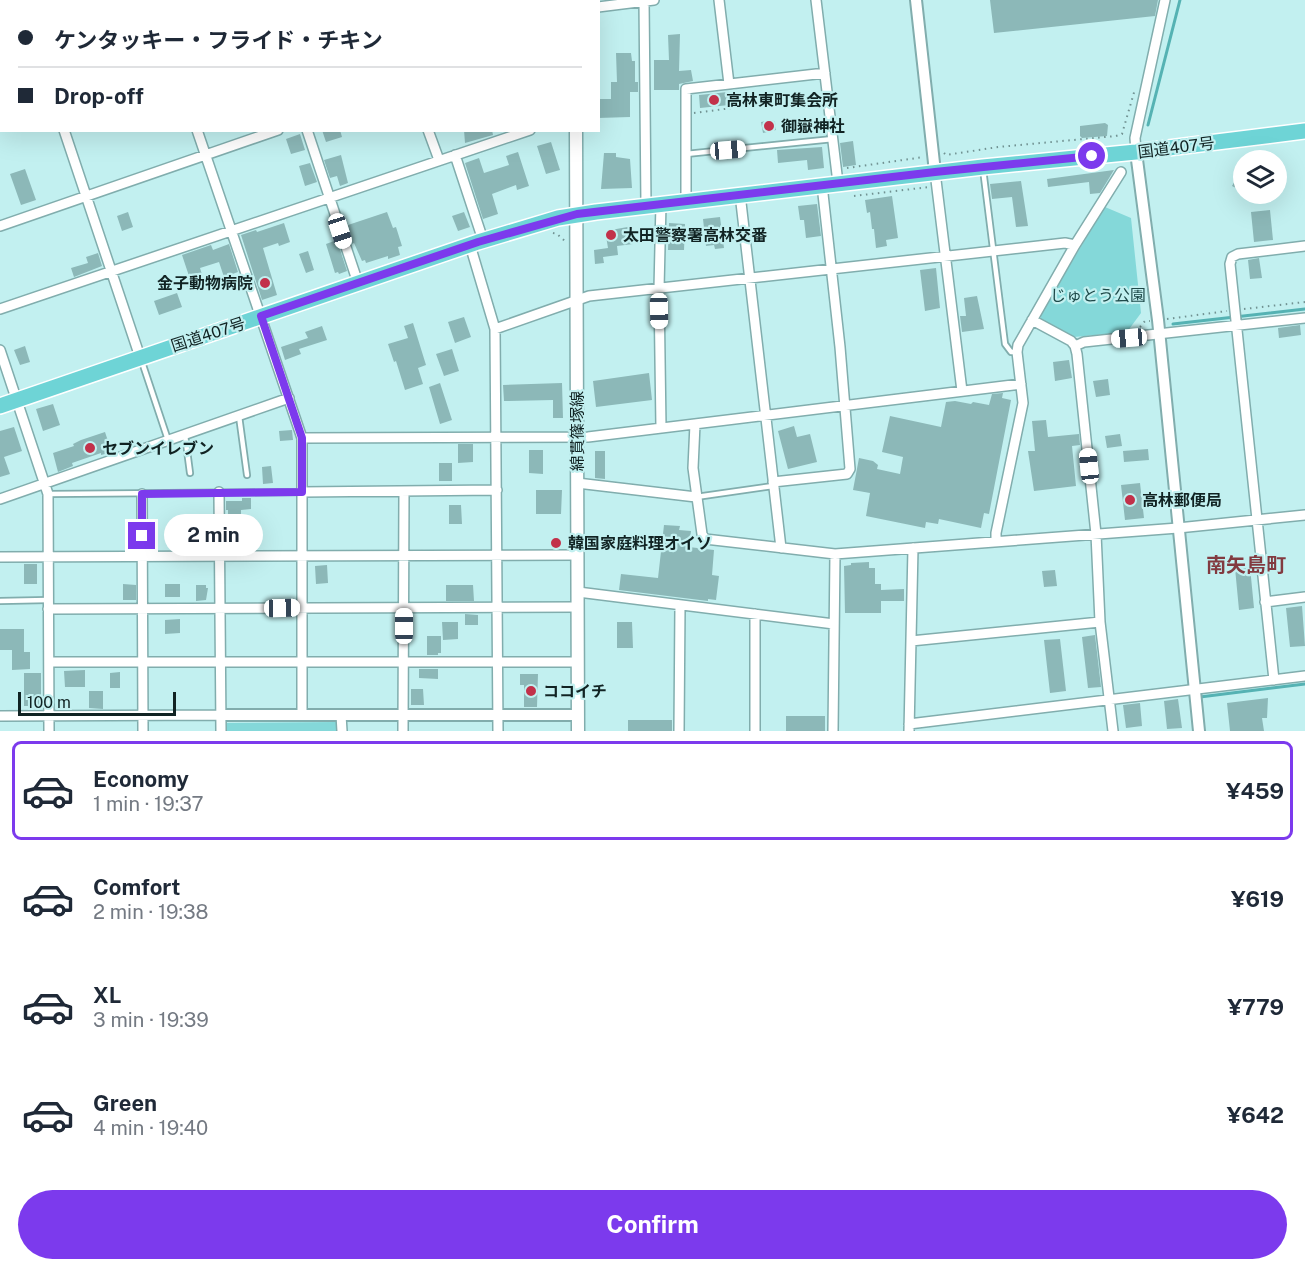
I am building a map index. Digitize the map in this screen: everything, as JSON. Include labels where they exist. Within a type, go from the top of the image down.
[{"type":"highway","name":"国道407号","points":[[0,406],[476,242],[577,214],[1305,131]]},
{"type":"main road","name":"綿貫篠塚線","points":[[576,132],[578,731]]},
{"type":"street","points":[[600,7],[654,0]]},
{"type":"street","points":[[719,0],[729,84]]},
{"type":"street","points":[[816,0],[838,183]]},
{"type":"street","points":[[916,0],[944,256],[962,391]]},
{"type":"street","points":[[1165,0],[1135,138],[1158,320],[1199,731]]},
{"type":"street","points":[[644,1],[659,289],[661,428]]},
{"type":"street","points":[[686,200],[686,89],[825,73]]},
{"type":"street","points":[[65,132],[140,357]]},
{"type":"street","points":[[198,132],[302,438],[302,715]]},
{"type":"street","points":[[0,226],[272,132]]},
{"type":"street","points":[[308,132],[358,283]]},
{"type":"street","points":[[429,132],[439,160]]},
{"type":"street","points":[[0,309],[455,155],[504,134]]},
{"type":"street","points":[[455,155],[495,329],[498,731]]},
{"type":"street","points":[[996,541],[1023,403],[1018,345],[1075,244],[1121,172]]},
{"type":"street","points":[[773,484],[847,474],[850,469],[822,185]]},
{"type":"street","points":[[740,194],[781,548]]},
{"type":"street","points":[[495,329],[589,296],[994,250],[1075,244]]},
{"type":"street","points":[[1274,680],[1230,264],[1232,257],[1238,254],[1305,246]]},
{"type":"street","points":[[1075,346],[1084,342],[1305,318]]},
{"type":"street","points":[[1032,321],[1071,341],[1075,346],[1096,534],[1100,622],[1113,731]]},
{"type":"street","points":[[0,350],[48,494],[49,731]]},
{"type":"street","points":[[302,438],[577,437],[1021,384]]},
{"type":"street","points":[[0,499],[289,398]]},
{"type":"street","points":[[695,424],[693,468],[702,534],[705,539],[836,554],[1178,528],[1305,515]]},
{"type":"street","points":[[577,483],[696,497]]},
{"type":"street","points":[[302,492],[497,490]]},
{"type":"street","points":[[219,492],[221,731]]},
{"type":"street","points":[[403,731],[404,492]]},
{"type":"street","points":[[142,494],[142,731]]},
{"type":"street","points":[[913,548],[909,727],[1305,676]]},
{"type":"street","points":[[833,731],[836,554]]},
{"type":"street","points":[[0,557],[578,555]]},
{"type":"street","points":[[578,592],[834,624]]},
{"type":"street","points":[[1266,602],[1305,597]]},
{"type":"street","points":[[48,605],[221,609],[578,607]]},
{"type":"street","points":[[679,731],[680,605]]},
{"type":"street","points":[[754,731],[755,614]]},
{"type":"street","points":[[911,641],[1100,622]]},
{"type":"street","points":[[49,662],[578,662]]},
{"type":"street","points":[[341,715],[342,731]]},
{"type":"street","points":[[0,716],[578,715]]},
{"type":"lane","points":[[686,154],[833,139]]},
{"type":"lane","points":[[983,167],[1005,344],[1011,352],[1017,352]]},
{"type":"lane","points":[[140,357],[168,441]]},
{"type":"lane","points":[[239,416],[247,475]]},
{"type":"lane","points":[[185,435],[190,473]]},
{"type":"lane","points":[[696,497],[773,484]]},
{"type":"lane","points":[[48,494],[302,492]]},
{"type":"lane","points":[[0,602],[48,605]]},
{"type":"path","points":[[944,153],[946,155],[1122,134],[1136,83]]},
{"type":"path","points":[[686,121],[692,120],[692,114],[732,108],[729,84]]},
{"type":"path","points":[[844,169],[922,159],[925,156]]},
{"type":"path","points":[[850,196],[929,187],[930,189]]},
{"type":"path","points":[[551,233],[565,240],[565,245]]},
{"type":"path","points":[[1241,309],[1305,302]]},
{"type":"path","points":[[1129,338],[1145,321],[1231,311]]},
{"type":"green space","name":"じゅとう公園","points":[[1105,207],[1131,218],[1141,313],[1127,332],[1074,337],[1041,319],[1040,314]]},
{"type":"green space","points":[[336,722],[337,731],[227,731],[227,723]]},
{"type":"building","points":[[990,0],[1158,0],[1155,16],[994,33]]},
{"type":"building","points":[[680,34],[679,71],[691,70],[693,81],[679,84],[679,90],[654,90],[654,60],[669,60],[668,35]]},
{"type":"building","points":[[616,53],[631,53],[632,61],[635,61],[635,82],[638,82],[638,92],[630,92],[630,117],[600,118],[600,99],[611,99],[611,82],[617,82]]},
{"type":"building","name":"高林東町集会所","points":[[728,92],[729,105],[700,108],[699,95]]},
{"type":"building","name":"御嶽神社","points":[[772,120],[775,122],[776,130],[763,133],[761,122]]},
{"type":"building","points":[[1105,123],[1108,125],[1107,136],[1082,138],[1080,136],[1080,126]]},
{"type":"building","points":[[323,132],[341,132],[342,137],[326,142]]},
{"type":"building","points":[[464,132],[492,132],[493,135],[465,143]]},
{"type":"building","points":[[300,134],[305,150],[291,154],[286,139]]},
{"type":"building","points":[[853,141],[856,165],[843,167],[840,143]]},
{"type":"building","points":[[551,142],[560,170],[546,174],[537,146]]},
{"type":"building","points":[[822,147],[824,168],[808,170],[807,160],[778,163],[777,150]]},
{"type":"building","points":[[518,152],[529,186],[517,190],[516,185],[492,194],[498,214],[483,219],[465,163],[479,158],[484,173],[509,165],[506,156]]},
{"type":"building","points":[[604,153],[616,153],[616,157],[630,159],[632,188],[601,189]]},
{"type":"building","points":[[341,155],[348,183],[340,186],[337,176],[330,178],[324,160]]},
{"type":"building","points":[[310,163],[317,182],[305,186],[299,166]]},
{"type":"building","points":[[25,169],[36,200],[21,205],[10,174]]},
{"type":"building","points":[[1114,170],[1100,193],[1090,194],[1089,182],[1048,187],[1047,179]]},
{"type":"building","points":[[1021,181],[1028,226],[1016,227],[1012,197],[992,199],[990,184]]},
{"type":"building","points":[[892,196],[898,238],[886,240],[887,246],[876,248],[874,229],[872,229],[870,212],[867,213],[865,200]]},
{"type":"building","points":[[817,204],[821,236],[806,238],[804,220],[800,220],[798,206]]},
{"type":"building","points":[[1270,210],[1273,240],[1254,242],[1251,212]]},
{"type":"building","points":[[128,212],[133,227],[122,231],[117,216]]},
{"type":"building","points":[[387,212],[393,228],[396,227],[402,246],[398,247],[400,255],[366,263],[365,260],[362,261],[354,243],[352,244],[348,225]]},
{"type":"building","points":[[464,212],[470,227],[458,231],[452,216]]},
{"type":"building","points":[[720,217],[724,248],[715,249],[714,245],[706,246],[703,219]]},
{"type":"building","points":[[284,223],[290,242],[263,248],[277,295],[262,300],[241,235]]},
{"type":"building","points":[[669,223],[685,224],[684,250],[668,250]]},
{"type":"building","points":[[633,226],[633,244],[617,246],[618,255],[603,257],[604,263],[595,264],[594,250],[608,248],[606,236],[611,230]]},
{"type":"building","points":[[337,240],[347,271],[339,274],[335,273],[326,244]]},
{"type":"building","points":[[229,244],[238,272],[224,277],[219,262],[200,268],[204,281],[187,287],[184,278],[189,276],[182,255],[211,245],[213,250]]},
{"type":"building","points":[[308,251],[314,270],[306,273],[299,254]]},
{"type":"building","points":[[98,253],[102,266],[74,277],[71,268],[88,263],[86,257]]},
{"type":"building","points":[[1259,258],[1262,278],[1250,279],[1248,260]]},
{"type":"building","points":[[936,268],[940,308],[925,311],[920,270]]},
{"type":"building","points":[[177,293],[182,307],[159,315],[154,301]]},
{"type":"building","points":[[977,296],[984,329],[962,332],[960,316],[966,316],[964,298]]},
{"type":"building","points":[[464,317],[471,337],[455,343],[448,322]]},
{"type":"building","points":[[413,323],[426,365],[418,368],[423,384],[405,390],[388,344],[408,338],[404,326]]},
{"type":"building","points":[[1300,325],[1301,335],[1279,338],[1278,328]]},
{"type":"building","points":[[322,326],[327,340],[299,349],[301,354],[285,360],[281,347],[308,338],[305,332]]},
{"type":"building","points":[[25,346],[30,362],[20,365],[14,350]]},
{"type":"building","points":[[452,349],[459,371],[444,376],[436,354]]},
{"type":"building","points":[[1069,360],[1072,378],[1055,381],[1053,362]]},
{"type":"building","points":[[649,373],[652,400],[596,407],[593,381]]},
{"type":"building","points":[[1108,379],[1110,395],[1096,397],[1093,381]]},
{"type":"building","points":[[440,383],[452,420],[440,424],[429,387]]},
{"type":"building","points":[[562,383],[563,418],[553,418],[553,400],[504,401],[503,385]]},
{"type":"building","points":[[1003,393],[1002,398],[1011,400],[989,514],[984,513],[981,528],[939,519],[938,524],[926,522],[925,528],[866,516],[870,493],[853,490],[859,458],[873,461],[878,465],[877,469],[900,474],[903,457],[882,452],[890,416],[941,427],[946,402],[971,404],[973,402],[989,405],[992,394]]},
{"type":"building","points":[[53,404],[60,425],[43,431],[36,409]]},
{"type":"building","points":[[1046,420],[1048,437],[1079,434],[1080,445],[1072,446],[1076,486],[1034,491],[1028,451],[1035,451],[1032,421]]},
{"type":"building","points":[[794,426],[797,437],[810,434],[817,462],[788,469],[778,431]]},
{"type":"building","points":[[14,427],[22,451],[4,457],[10,474],[0,477],[0,431]]},
{"type":"building","points":[[292,430],[293,440],[280,441],[279,431]]},
{"type":"building","points":[[105,432],[111,450],[109,453],[101,455],[101,453],[72,463],[73,466],[58,472],[53,453]]},
{"type":"building","points":[[1120,434],[1122,446],[1107,448],[1105,436]]},
{"type":"building","points":[[458,444],[473,444],[473,462],[458,463]]},
{"type":"building","points":[[1148,449],[1149,460],[1124,462],[1123,451]]},
{"type":"building","points":[[529,450],[543,450],[543,474],[529,473]]},
{"type":"building","points":[[595,451],[605,451],[605,479],[595,478]]},
{"type":"building","points":[[439,463],[452,463],[452,481],[439,481]]},
{"type":"building","points":[[271,466],[273,483],[263,484],[262,467]]},
{"type":"building","points":[[1140,483],[1144,518],[1125,520],[1121,485]]},
{"type":"building","points":[[536,490],[562,490],[561,514],[536,514]]},
{"type":"building","points":[[242,498],[251,498],[251,509],[241,510],[241,534],[228,534],[226,501],[242,501]]},
{"type":"building","points":[[449,505],[461,505],[462,524],[449,524]]},
{"type":"building","points":[[664,525],[680,526],[679,530],[691,531],[689,547],[714,550],[712,575],[719,576],[716,600],[708,599],[708,601],[619,590],[621,574],[658,578]]},
{"type":"building","points":[[869,562],[869,568],[875,568],[875,584],[881,584],[881,590],[904,589],[904,601],[881,601],[881,613],[845,613],[844,566],[851,565],[851,563]]},
{"type":"building","points":[[24,564],[37,564],[37,584],[24,584]]},
{"type":"building","points":[[327,565],[328,583],[316,584],[315,566]]},
{"type":"building","points":[[1250,567],[1254,608],[1239,610],[1235,568]]},
{"type":"building","points":[[1055,570],[1057,586],[1044,587],[1042,571]]},
{"type":"building","points":[[123,584],[136,585],[136,600],[123,600]]},
{"type":"building","points":[[165,584],[180,584],[180,597],[165,597]]},
{"type":"building","points":[[196,585],[206,585],[208,588],[206,600],[196,601]]},
{"type":"building","points":[[446,585],[473,585],[474,601],[446,601]]},
{"type":"building","points":[[1302,606],[1305,646],[1290,647],[1286,608]]},
{"type":"building","points":[[465,614],[478,615],[478,625],[465,625]]},
{"type":"building","points":[[180,619],[180,633],[165,634],[165,620]]},
{"type":"building","points":[[442,622],[458,622],[458,639],[443,640]]},
{"type":"building","points":[[617,622],[632,622],[633,648],[617,648]]},
{"type":"building","points":[[0,629],[24,629],[24,652],[30,652],[30,669],[12,670],[12,650],[0,650]]},
{"type":"building","points":[[1095,635],[1101,687],[1088,688],[1082,637]]},
{"type":"building","points":[[427,636],[441,636],[441,653],[427,655]]},
{"type":"building","points":[[1060,639],[1066,691],[1050,693],[1044,640]]},
{"type":"building","points":[[419,669],[438,669],[438,679],[419,678]]},
{"type":"building","points":[[85,670],[85,687],[65,687],[64,671]]},
{"type":"building","points":[[120,672],[120,688],[110,688],[110,673]]},
{"type":"building","points":[[24,673],[41,673],[41,706],[24,706]]},
{"type":"building","points":[[520,674],[538,674],[537,707],[524,707],[524,685],[520,685]]},
{"type":"building","points":[[411,689],[423,689],[424,705],[411,705]]},
{"type":"building","points":[[89,691],[103,691],[103,709],[89,708]]},
{"type":"building","points":[[1268,698],[1267,718],[1262,718],[1264,731],[1230,731],[1227,703]]},
{"type":"building","points":[[1178,699],[1182,728],[1167,729],[1164,701]]},
{"type":"building","points":[[1140,703],[1142,726],[1126,728],[1123,705]]},
{"type":"building","points":[[786,716],[825,716],[825,731],[786,731]]},
{"type":"building","points":[[628,720],[672,720],[672,731],[628,731]]},
{"type":"waterway","points":[[1148,125],[1180,0]]},
{"type":"waterway","points":[[1173,324],[1305,309]]},
{"type":"waterway","points":[[1200,697],[1305,684]]},
{"type":"place","name":"高林東町集会所","points":[[714,100]]},
{"type":"place","name":"御嶽神社","points":[[769,126]]},
{"type":"place","name":"太田警察署高林交番","points":[[611,235]]},
{"type":"place","name":"金子動物病院","points":[[265,283]]},
{"type":"place","name":"セブンイレブン","points":[[90,448]]},
{"type":"place","name":"高林郵便局","points":[[1130,500]]},
{"type":"place","name":"韓国家庭料理オイソ","points":[[556,543]]},
{"type":"place","name":"ココイチ","points":[[531,691]]},
{"type":"district","name":"南矢島町","points":[[1246,565]]},
{"type":"route","points":[[142,536],[142,494],[302,492],[302,438],[261,316],[478,242],[577,214],[1092,156]]}]
